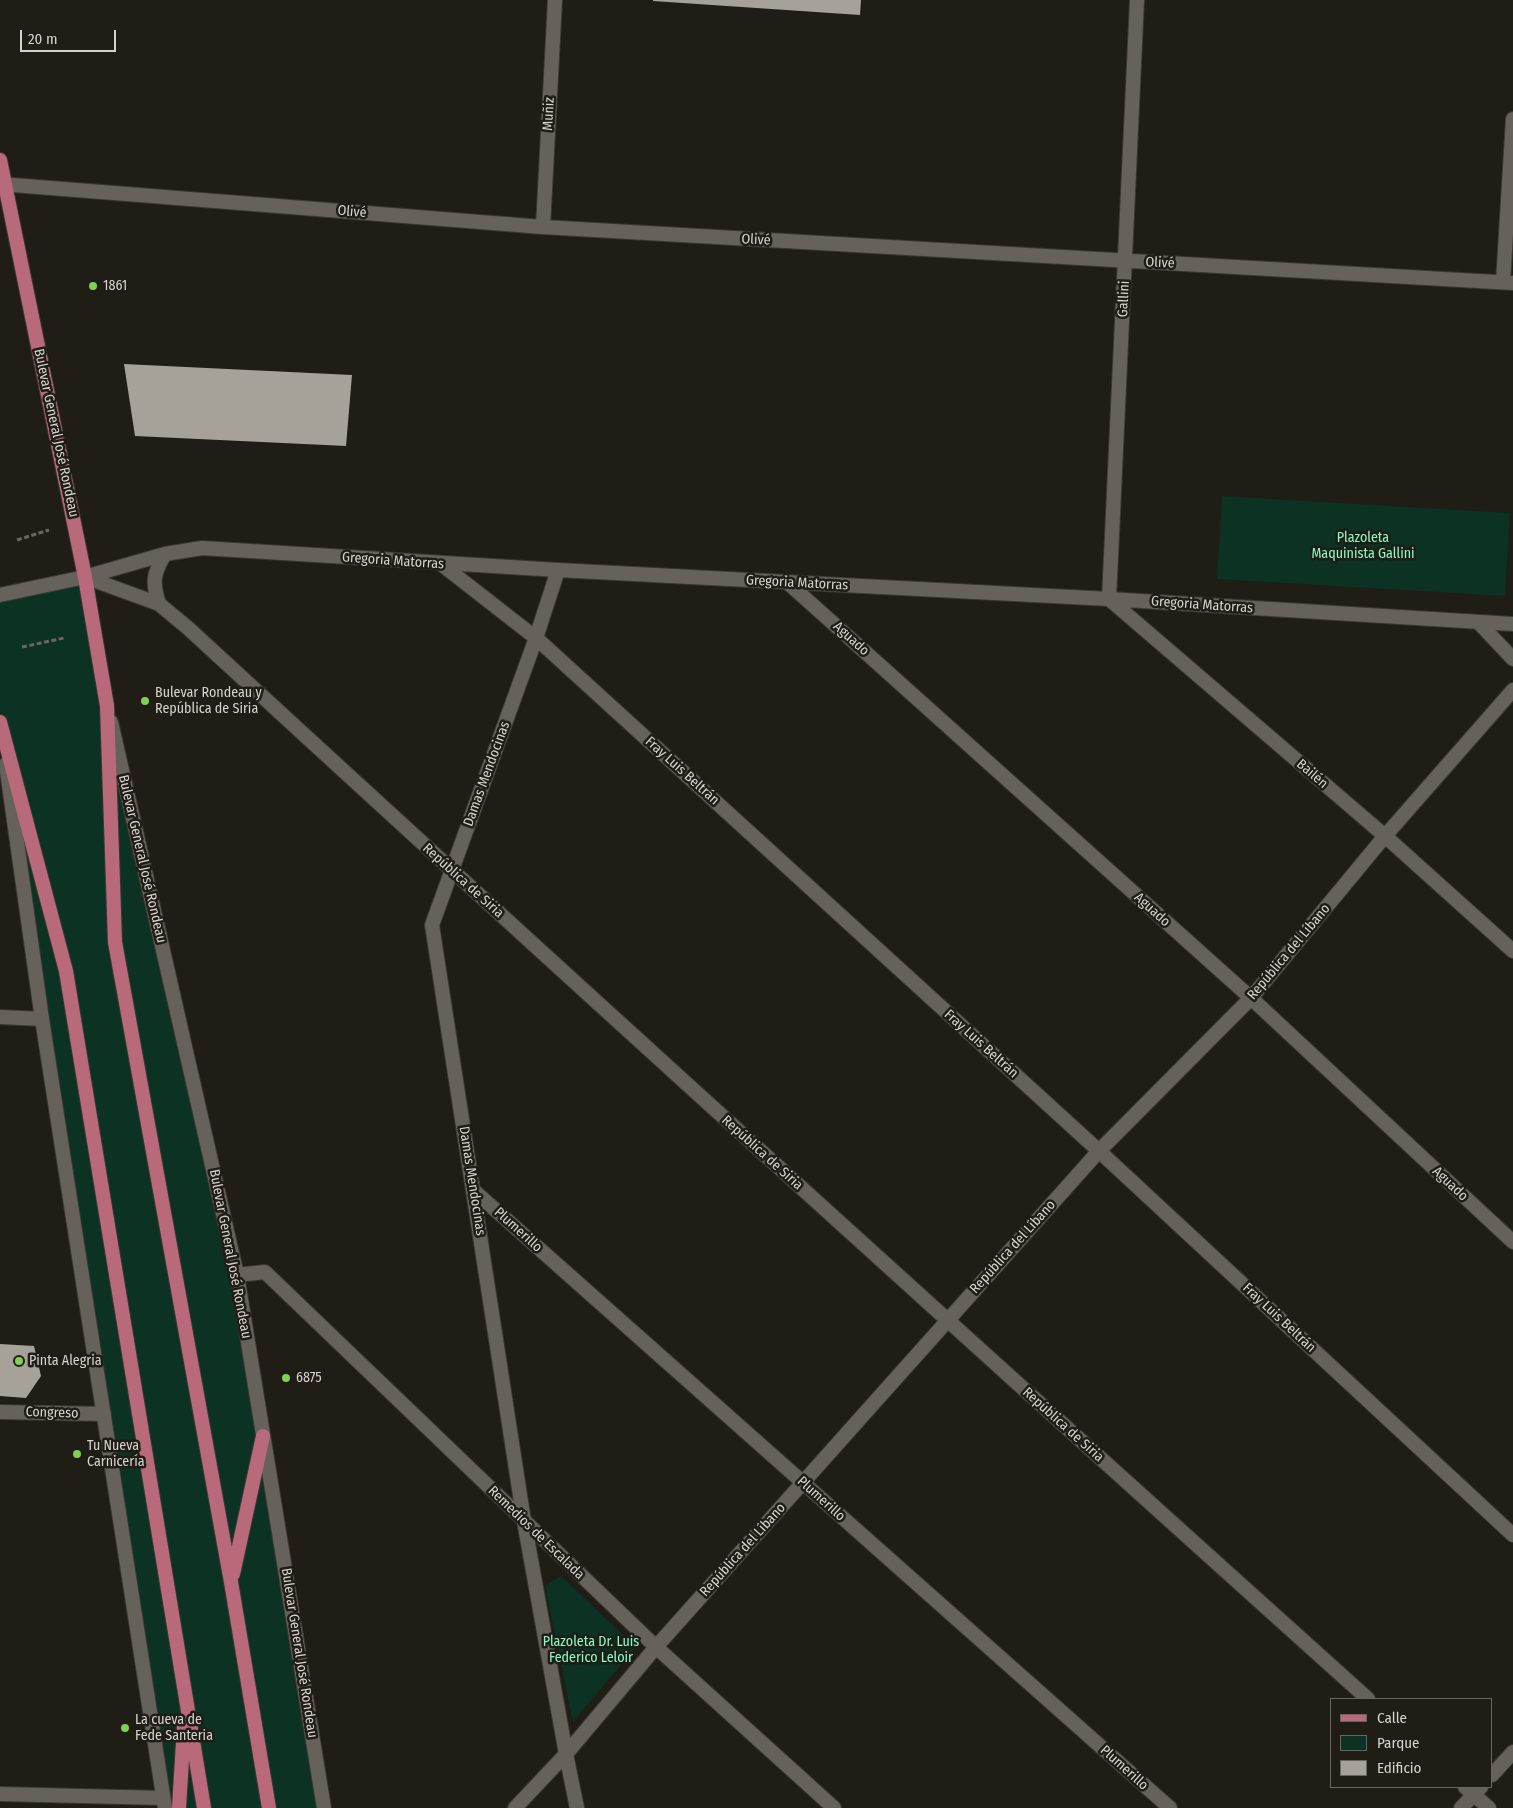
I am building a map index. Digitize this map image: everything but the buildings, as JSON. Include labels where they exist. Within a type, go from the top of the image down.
[{"type":"main road","name":"Bulevar General José Rondeau","points":[[0,160],[2,184],[85,577],[107,706],[115,942],[231,1582],[269,1808]]},
{"type":"main road","points":[[0,724],[66,971],[204,1808]]},
{"type":"main road","points":[[231,1582],[263,1436]]},
{"type":"main road","points":[[179,1808],[186,1703]]},
{"type":"street","name":"Muñiz","points":[[543,227],[555,0]]},
{"type":"street","name":"Gallini","points":[[1109,599],[1137,0]]},
{"type":"street","points":[[1508,283],[1513,119]]},
{"type":"street","name":"Olivé","points":[[2,184],[543,227],[1508,283]]},
{"type":"street","name":"Gregoria Matorras","points":[[0,595],[85,577],[165,554],[202,548],[441,564],[1109,599],[1513,624]]},
{"type":"street","points":[[159,604],[154,587],[156,569],[165,554]]},
{"type":"street","name":"Fray Luis Beltrán","points":[[441,564],[536,638],[1099,1151],[1513,1535]]},
{"type":"street","name":"Damas Mendocinas","points":[[558,570],[536,638],[432,925],[524,1521],[577,1808]]},
{"type":"street","name":"República de Siria","points":[[85,577],[159,604],[188,628],[947,1321],[1367,1698]]},
{"type":"street","name":"Aguado","points":[[787,582],[1251,998],[1513,1242]]},
{"type":"street","name":"Bailén","points":[[1109,599],[1385,836],[1513,951]]},
{"type":"street","points":[[1478,622],[1513,659]]},
{"type":"street","name":"República del Líbano","points":[[515,1808],[566,1754],[656,1646],[1099,1151],[1251,998],[1385,836],[1513,690]]},
{"type":"street","name":"Bulevar General José Rondeau","points":[[107,706],[236,1274],[324,1808]]},
{"type":"street","points":[[0,724],[42,1019],[164,1803],[0,1794]]},
{"type":"street","points":[[0,1017],[42,1019]]},
{"type":"street","name":"Plumerillo","points":[[473,1190],[1170,1808]]},
{"type":"street","name":"Remedios de Escalada","points":[[236,1274],[265,1272],[656,1646],[834,1808]]},
{"type":"street","name":"Congreso","points":[[0,1412],[104,1414]]},
{"type":"street","points":[[1493,1774],[1513,1752]]},
{"type":"street","points":[[1461,1808],[1474,1789],[1489,1808]]},
{"type":"path","points":[[17,540],[49,530]]},
{"type":"path","points":[[22,647],[64,638]]},
{"type":"green space","name":"Plazoleta Maquinista Gallini","points":[[1222,496],[1510,513],[1505,596],[1217,579]]},
{"type":"green space","points":[[85,577],[107,706],[237,1275],[324,1808],[165,1808],[0,722],[0,595]]},
{"type":"green space","name":"Plazoleta Dr. Luis Federico Leloir","points":[[561,1576],[636,1647],[573,1722],[545,1586]]},
{"type":"place","name":"1861","points":[[93,286]]},
{"type":"place","name":"Bulevar Rondeau y República de Siria","points":[[145,701]]},
{"type":"place","name":"Pinta Alegria","points":[[19,1361]]},
{"type":"place","name":"6875","points":[[286,1378]]},
{"type":"place","name":"Tu Nueva Carnicería","points":[[77,1454]]},
{"type":"place","name":"La cueva de Fede Santeria","points":[[125,1728]]}]
